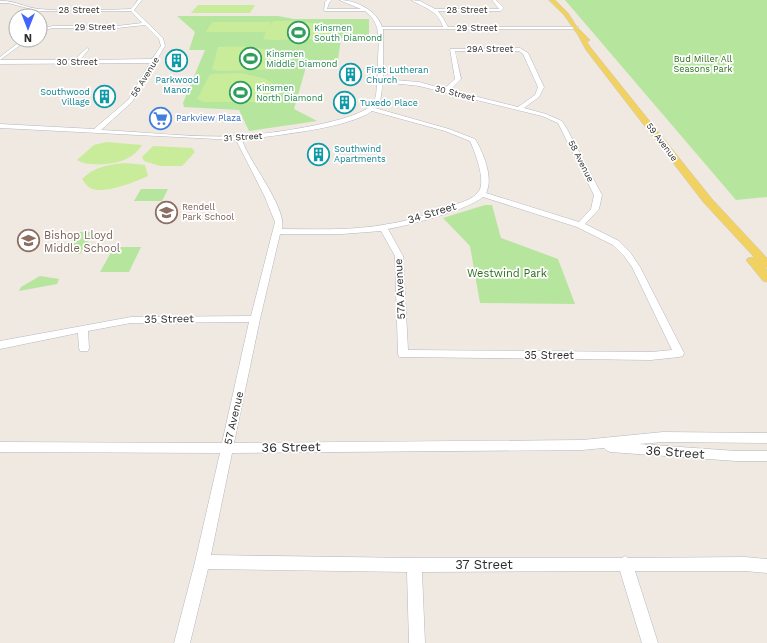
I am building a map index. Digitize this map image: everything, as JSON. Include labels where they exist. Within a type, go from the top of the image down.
[{"type":"main road","name":"59 Avenue","points":[[550,0],[576,28],[598,60],[728,224],[767,265]]},
{"type":"main road","name":"59 Avenue","points":[[728,224],[733,236],[767,278]]},
{"type":"street","points":[[132,10],[140,0]]},
{"type":"street","points":[[330,0],[326,2],[325,10],[346,11],[364,9]]},
{"type":"street","points":[[341,0],[364,9],[378,19],[380,28],[380,80],[378,98],[371,109],[466,136],[473,140],[475,144],[485,181],[485,188],[482,194],[580,225]]},
{"type":"street","points":[[413,0],[434,10],[444,21],[446,28]]},
{"type":"street","name":"28 Street","points":[[434,10],[500,10],[502,8],[494,0]]},
{"type":"street","name":"28 Street","points":[[2,1],[24,7],[54,10],[132,10]]},
{"type":"street","points":[[20,8],[34,5]]},
{"type":"street","name":"56 Avenue","points":[[96,131],[130,101],[160,52],[163,43],[132,10]]},
{"type":"street","name":"29 Street","points":[[48,29],[117,27],[145,24]]},
{"type":"street","name":"29 Street","points":[[380,28],[576,28]]},
{"type":"street","points":[[0,60],[15,48]]},
{"type":"street","points":[[75,62],[87,49]]},
{"type":"street","name":"29A Street","points":[[446,90],[456,84],[458,79],[452,50],[523,50],[541,87],[537,96],[519,109]]},
{"type":"street","name":"30 Street","points":[[0,60],[75,62],[154,61]]},
{"type":"street","name":"30 Street","points":[[380,80],[407,82],[446,90],[530,112]]},
{"type":"street","name":"31 Street","points":[[0,126],[203,138],[239,138],[338,123],[362,115],[371,109]]},
{"type":"street","name":"58 Avenue","points":[[530,112],[544,115],[560,122],[598,195],[598,204],[593,213],[580,225]]},
{"type":"street","name":"57 Avenue","points":[[182,643],[202,562],[255,318],[278,231],[278,217],[268,195],[239,142],[239,138]]},
{"type":"street","name":"34 Street","points":[[278,231],[357,230],[383,228],[446,210],[474,199],[482,194]]},
{"type":"street","name":"35 Street","points":[[403,354],[651,356],[680,353],[630,258],[616,243],[580,225]]},
{"type":"street","name":"57A Avenue","points":[[383,228],[399,256],[403,354]]},
{"type":"street","name":"35 Street","points":[[0,345],[130,320],[255,318]]},
{"type":"street","points":[[83,330],[84,348]]},
{"type":"street","name":"36 Street","points":[[582,445],[663,437],[767,438]]},
{"type":"street","name":"36 Street","points":[[0,447],[227,448],[582,445],[736,456],[767,456]]},
{"type":"street","name":"37 Street","points":[[202,562],[414,565],[625,563],[745,564],[767,566]]},
{"type":"street","points":[[625,563],[650,643]]},
{"type":"street","points":[[414,565],[417,643]]},
{"type":"green space","name":"Bud Miller All Seasons Park","points":[[565,0],[767,0],[767,197],[736,200]]},
{"type":"green space","points":[[198,5],[255,5],[250,13],[191,13]]},
{"type":"green space","points":[[177,16],[278,16],[294,19],[369,19],[369,38],[341,38],[338,60],[308,60],[294,109],[317,121],[249,131],[239,110],[184,107],[183,103],[205,50],[189,50],[195,32]]},
{"type":"green space","points":[[273,21],[297,21],[314,24],[327,30],[332,36],[329,39],[270,40],[263,39],[266,32],[206,32],[212,22],[271,22],[269,27]]},
{"type":"green space","name":"Kinsmen Middle Diamond","points":[[218,47],[247,47],[273,52],[290,62],[290,69],[218,71],[212,69]]},
{"type":"green space","name":"Kinsmen North Diamond","points":[[241,73],[266,79],[279,88],[282,99],[280,102],[204,102],[197,99],[210,74]]},
{"type":"green space","points":[[106,142],[142,145],[131,156],[115,163],[88,164],[77,160],[94,145]]},
{"type":"green space","points":[[153,146],[192,148],[195,152],[182,166],[160,166],[144,161],[142,157]]},
{"type":"green space","points":[[125,163],[145,165],[148,176],[119,187],[103,190],[90,188],[82,179],[92,171],[102,167]]},
{"type":"green space","points":[[141,189],[168,189],[162,201],[134,201]]},
{"type":"green space","name":"Westwind Park","points":[[485,205],[492,205],[501,238],[558,259],[575,304],[480,303],[470,246],[443,218]]},
{"type":"green space","points":[[75,232],[95,232],[80,254],[60,253]]},
{"type":"green space","points":[[114,247],[141,247],[129,272],[100,272]]},
{"type":"green space","points":[[40,276],[59,279],[57,284],[19,291],[21,287]]},
{"type":"place","name":"Kinsmen South Diamond","points":[[298,33]]},
{"type":"place","name":"Kinsmen Middle Diamond","points":[[250,59]]},
{"type":"place","name":"Parkwood Manor","points":[[177,61]]},
{"type":"place","name":"First Lutheran Church","points":[[350,75]]},
{"type":"place","name":"Kinsmen North Diamond","points":[[240,93]]},
{"type":"place","name":"Southwood Village","points":[[105,97]]},
{"type":"place","name":"Tuxedo Place","points":[[344,103]]},
{"type":"place","name":"Parkview Plaza","points":[[161,118]]},
{"type":"place","name":"Southwind Apartments","points":[[319,154]]},
{"type":"place","name":"Rendell Park School","points":[[166,212]]},
{"type":"place","name":"Bishop Lloyd Middle School","points":[[29,241]]}]
